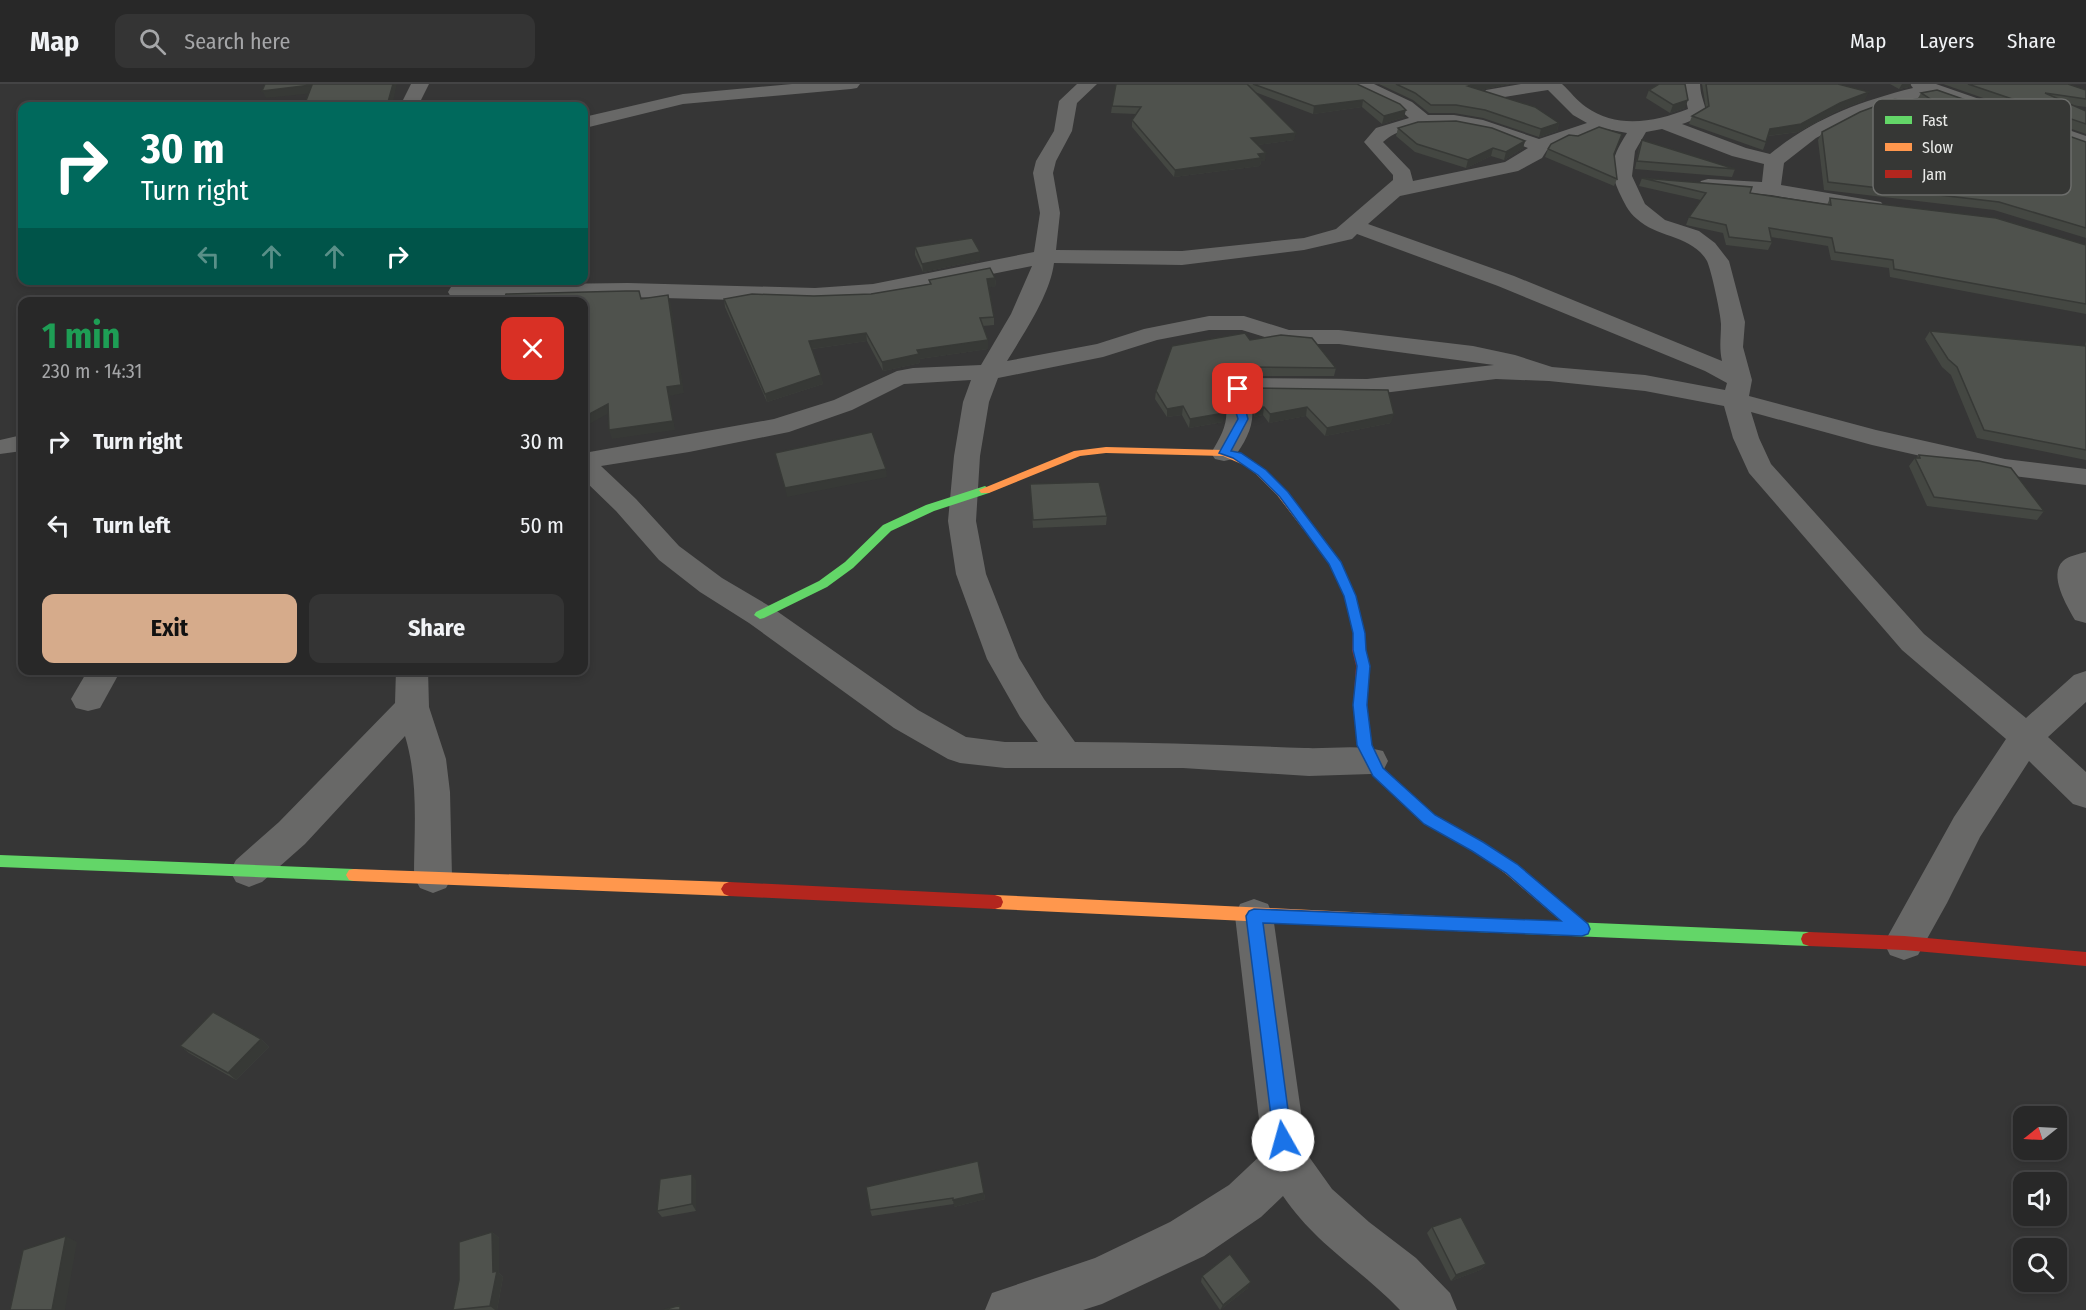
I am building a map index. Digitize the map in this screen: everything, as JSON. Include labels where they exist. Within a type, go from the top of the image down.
[{"type":"street","points":[[411,102],[420,84]]},
{"type":"street","points":[[589,121],[683,99],[851,84]]},
{"type":"street","points":[[1065,754],[1032,708],[1003,659],[981,603],[965,546],[963,498],[976,402],[987,372],[1023,314],[1042,272],[1046,256],[1050,213],[1043,173],[1046,161],[1063,132],[1068,101],[1088,84]]},
{"type":"street","points":[[1360,84],[1406,106],[1424,121]]},
{"type":"street","points":[[1492,94],[1553,84],[1576,109],[1608,123],[1638,129],[1696,112],[1697,103],[1690,89],[1691,84]]},
{"type":"street","points":[[1886,99],[1927,87],[1963,99]]},
{"type":"street","points":[[1771,189],[1774,161],[1795,142],[1847,114],[1873,104]]},
{"type":"street","points":[[457,291],[628,290],[815,295],[882,289],[1046,256],[1182,258],[1304,244],[1344,234],[1403,183],[1403,174],[1373,142],[1383,132],[1424,121],[1451,120],[1476,124],[1510,134],[1539,146]]},
{"type":"street","points":[[1397,190],[1511,167],[1535,154],[1539,146],[1559,137],[1608,123]]},
{"type":"street","points":[[1664,123],[1738,152],[1774,161]]},
{"type":"street","points":[[1638,129],[1631,136],[1625,151],[1622,176],[1636,206],[1645,216],[1658,224],[1690,236],[1707,248],[1718,261],[1733,322],[1731,346],[1746,438],[1759,467],[1913,642],[2026,737],[2086,794]]},
{"type":"street","points":[[2071,137],[2086,143]]},
{"type":"street","points":[[1622,176],[1650,179]]},
{"type":"street","points":[[1691,183],[1771,189],[1891,208]]},
{"type":"street","points":[[1355,226],[1506,281],[1714,366],[1738,390]]},
{"type":"street","points":[[588,462],[780,426],[843,405],[897,378],[987,372],[1078,357],[1175,329],[1209,323],[1233,322],[1258,326],[1287,337],[1339,337],[1473,353],[1506,360],[1549,374]]},
{"type":"street","points":[[1224,453],[1243,419],[1236,393],[1238,389],[1245,386],[1367,387],[1496,372],[1549,374],[1738,390],[1872,437],[1983,462],[2086,477]]},
{"type":"street","points":[[760,615],[823,584],[849,566],[887,528],[930,508],[1002,485],[1078,453],[1106,450],[1224,453],[1237,456],[1262,472],[1284,494],[1334,562],[1350,596],[1359,633],[1359,650],[1363,666],[1360,705],[1365,745],[1378,772],[1429,820],[1478,846],[1511,869],[1582,929]]},
{"type":"street","points":[[588,467],[669,553],[711,585],[760,615],[906,719],[960,750],[1005,755],[1183,755],[1309,762],[1371,761]]},
{"type":"street","points":[[2086,562],[2074,567],[2072,581],[2086,612]]},
{"type":"street","points":[[88,699],[102,675]]},
{"type":"street","points":[[412,675],[412,707],[429,759],[434,877]]},
{"type":"street","points":[[1904,944],[1967,827],[2026,737],[2086,683]]},
{"type":"street","points":[[249,871],[304,820],[412,707]]},
{"type":"street","points":[[0,861],[813,892],[1254,916],[1904,944],[2086,959]]},
{"type":"street","points":[[1254,916],[1286,1162],[1316,1205],[1352,1239],[1399,1275],[1433,1310]]},
{"type":"street","points":[[1009,1310],[1102,1280],[1187,1239],[1245,1201],[1286,1162]]},
{"type":"building","points":[[265,84],[393,84],[388,102],[306,102],[312,85],[262,91]]},
{"type":"building","points":[[1116,84],[1247,84],[1296,133],[1251,138],[1266,153],[1258,154],[1261,158],[1175,170],[1132,120],[1141,107],[1112,106]]},
{"type":"building","points":[[1253,84],[1357,84],[1400,104],[1406,110],[1384,116],[1363,100],[1314,106]]},
{"type":"building","points":[[1396,84],[1477,84],[1468,86],[1535,107],[1559,123],[1541,129],[1485,110],[1456,105],[1431,105],[1415,93]]},
{"type":"building","points":[[1659,84],[1685,84],[1688,100],[1673,105],[1649,90]]},
{"type":"building","points":[[1706,84],[1838,84],[1869,92],[1840,103],[1801,124],[1770,129],[1766,142],[1692,116],[1709,106]]},
{"type":"building","points":[[1968,84],[2068,84],[2086,90],[2086,99],[2045,93],[2059,99],[2012,99]]},
{"type":"building","points":[[1937,90],[1963,99],[1930,99],[1921,93]]},
{"type":"building","points":[[2071,104],[2086,111],[2086,124],[2071,119]]},
{"type":"building","points":[[1873,107],[1873,187],[1828,182],[1822,132]]},
{"type":"building","points":[[1456,121],[1492,128],[1525,141],[1506,152],[1493,148],[1468,160],[1417,144],[1398,128],[1418,122]]},
{"type":"building","points":[[1599,127],[1622,134],[1614,154],[1617,179],[1548,149],[1551,144],[1569,135],[1578,136]]},
{"type":"building","points":[[2071,137],[2086,142],[2086,228],[1999,202],[1939,195],[2071,195]]},
{"type":"building","points":[[1642,140],[1735,169],[1637,161]]},
{"type":"building","points":[[1642,178],[1752,187],[1750,193],[1831,205],[1830,198],[1996,218],[2086,245],[2086,304],[1894,269],[1893,260],[1835,252],[1832,238],[1769,228],[1772,242],[1729,237],[1726,225],[1689,217],[1706,193]]},
{"type":"building","points":[[972,238],[980,252],[922,264],[915,247]]},
{"type":"building","points":[[990,268],[995,278],[987,279],[994,317],[980,318],[988,340],[917,350],[919,354],[882,362],[866,333],[809,341],[821,375],[765,394],[724,299],[752,294],[814,296],[871,294],[931,284],[929,280]]},
{"type":"building","points":[[639,291],[641,299],[668,295],[681,385],[667,387],[673,421],[609,430],[608,404],[588,415],[588,297],[505,297],[506,294]]},
{"type":"building","points":[[1930,331],[2086,346],[2086,450],[1984,430],[1957,367],[1948,359]]},
{"type":"building","points":[[1245,333],[1250,340],[1281,335],[1312,338],[1336,368],[1246,367],[1236,370],[1222,385],[1225,401],[1224,413],[1190,419],[1183,406],[1167,409],[1156,391],[1172,346]]},
{"type":"building","points":[[1253,388],[1388,390],[1394,414],[1327,428],[1307,407],[1270,414],[1264,407],[1256,408]]},
{"type":"building","points":[[872,432],[886,469],[785,488],[775,453]]},
{"type":"building","points":[[1919,455],[1979,461],[2011,468],[2044,511],[1934,497],[1915,458],[1920,458]]},
{"type":"building","points":[[1099,482],[1107,516],[1033,520],[1030,484]]},
{"type":"building","points":[[213,1012],[261,1039],[228,1073],[180,1046]]},
{"type":"building","points":[[978,1161],[984,1193],[953,1200],[953,1198],[870,1210],[866,1187]]},
{"type":"building","points":[[692,1174],[692,1204],[657,1211],[660,1179]]},
{"type":"building","points":[[1461,1217],[1486,1264],[1456,1275],[1432,1227]]},
{"type":"building","points":[[492,1232],[493,1272],[497,1271],[490,1306],[453,1310],[459,1280],[459,1242]]},
{"type":"building","points":[[66,1236],[52,1310],[10,1310],[23,1250]]},
{"type":"building","points":[[1230,1254],[1251,1282],[1223,1305],[1202,1276]]},
{"type":"building","points":[[680,1305],[680,1310],[664,1310]]},
{"type":"traffic: fast","points":[[760,615],[823,584],[849,565],[887,528],[930,508],[985,490]]},
{"type":"traffic: fast","points":[[0,861],[354,875]]},
{"type":"traffic: fast","points":[[1477,925],[1809,939]]},
{"type":"traffic: slow","points":[[985,490],[1078,453],[1106,450],[1224,453],[1238,457],[1261,472],[1281,492],[1307,526]]},
{"type":"traffic: slow","points":[[1406,798],[1429,820],[1478,846],[1511,869],[1582,929]]},
{"type":"traffic: slow","points":[[354,875],[729,889]]},
{"type":"traffic: slow","points":[[995,902],[1477,925]]},
{"type":"traffic: jam","points":[[1307,526],[1334,562],[1350,596],[1359,633],[1359,650],[1363,666],[1360,705],[1365,745],[1378,772],[1406,798]]},
{"type":"traffic: jam","points":[[729,889],[995,902]]},
{"type":"traffic: jam","points":[[1809,939],[1904,943],[2086,959]]},
{"type":"route","points":[[1238,389],[1236,393],[1243,419],[1224,453],[1237,456],[1262,472],[1284,494],[1334,562],[1350,596],[1359,633],[1359,650],[1363,666],[1360,705],[1365,745],[1378,772],[1429,820],[1478,846],[1511,869],[1582,929],[1254,916],[1283,1140]]}]
